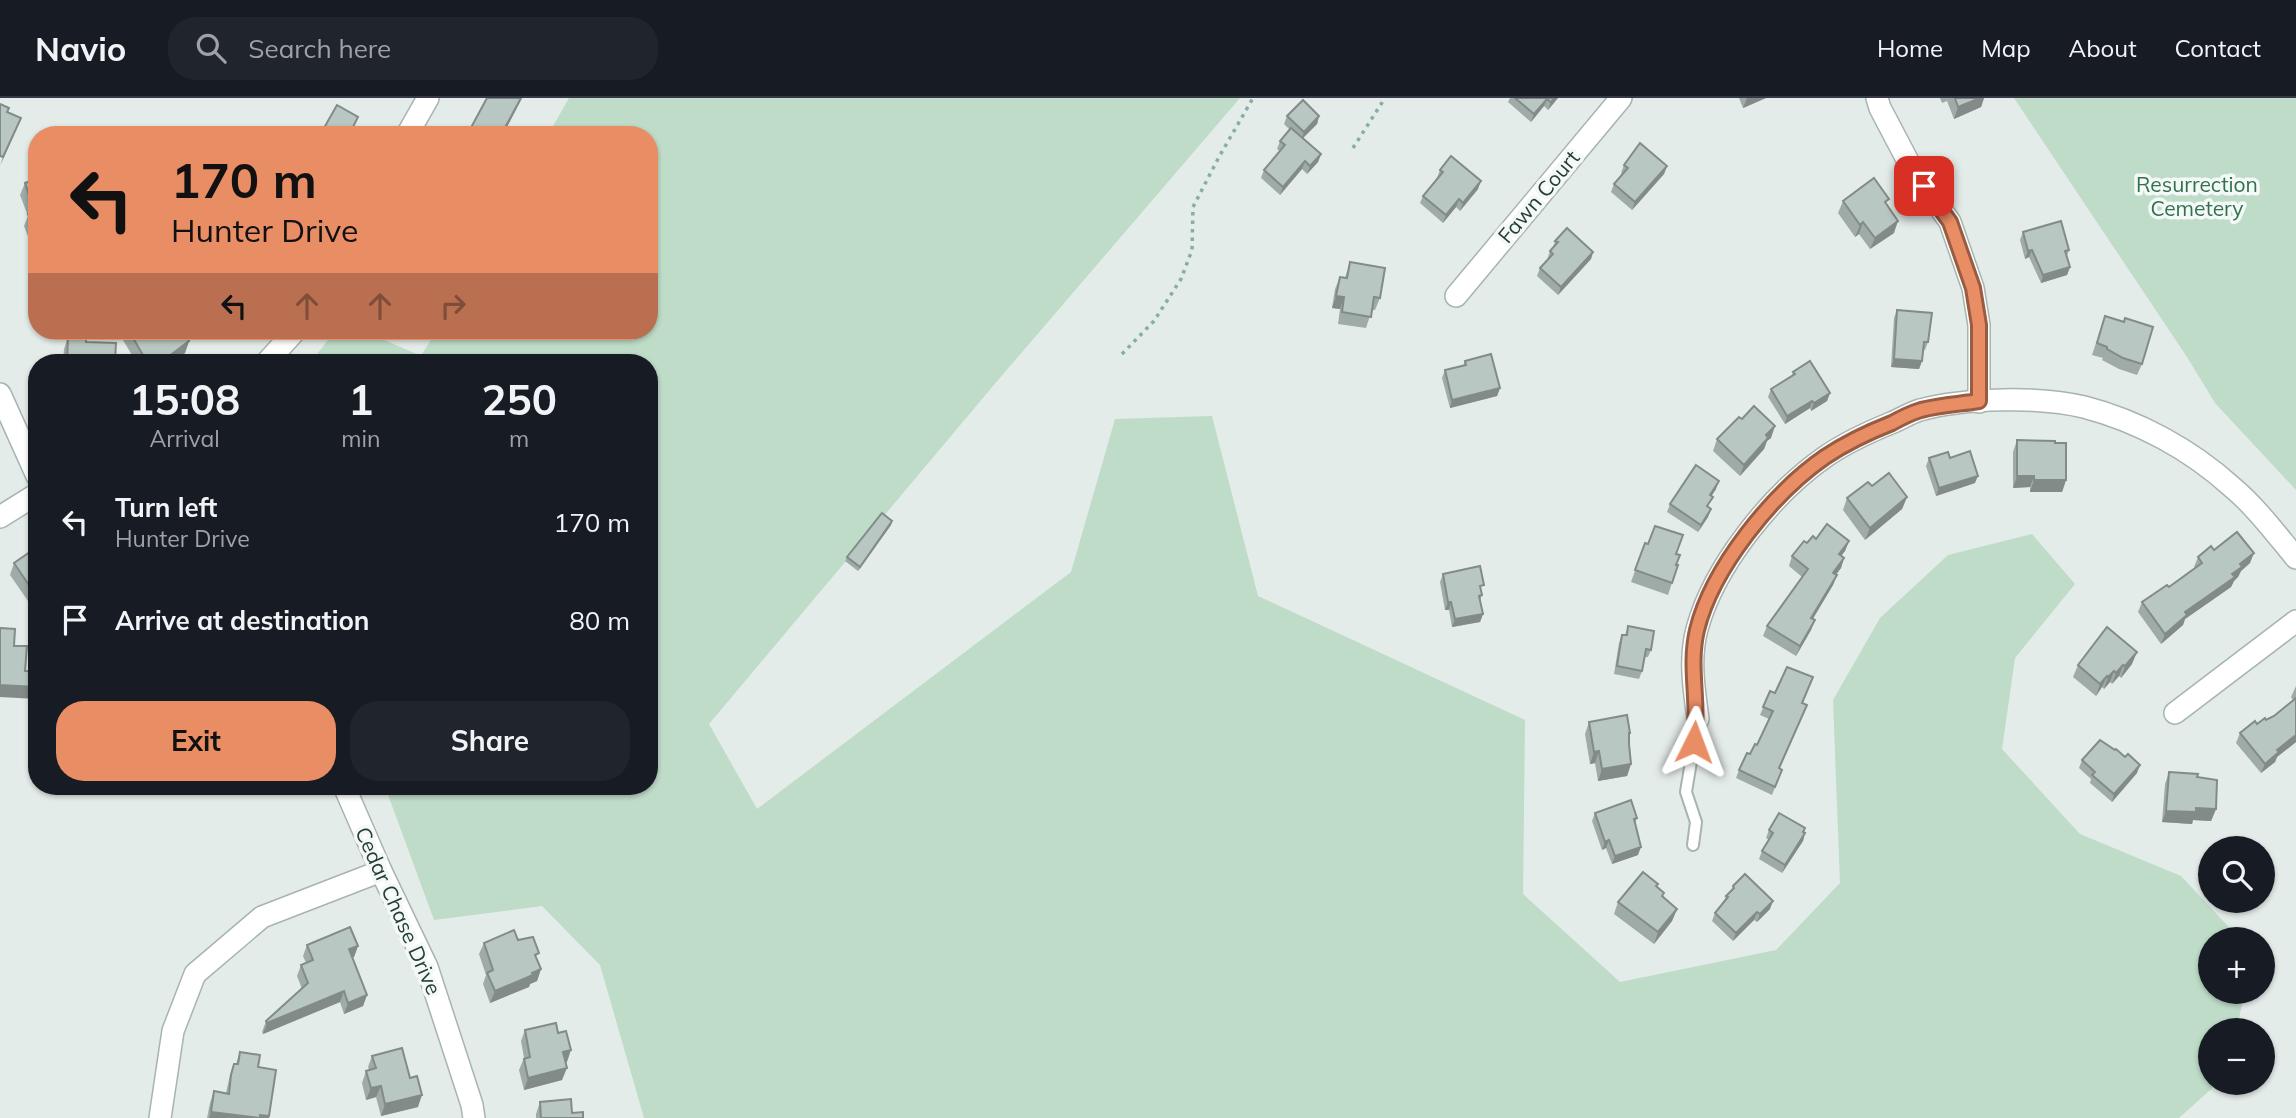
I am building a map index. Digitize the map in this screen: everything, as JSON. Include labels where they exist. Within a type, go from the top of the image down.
[{"type":"street","points":[[412,126],[428,98]]},
{"type":"street","name":"Fawn Court","points":[[1456,296],[1621,98]]},
{"type":"street","points":[[1877,98],[1912,167],[1950,222],[1973,288],[1979,325],[1979,401]]},
{"type":"street","points":[[274,354],[287,340]]},
{"type":"street","points":[[0,394],[28,457]]},
{"type":"street","points":[[1698,719],[1692,668],[1697,630],[1713,587],[1733,555],[1762,517],[1789,488],[1825,457],[1870,432],[1920,410],[1979,401],[2040,400],[2084,407],[2150,431],[2174,443],[2233,487],[2296,558]]},
{"type":"street","points":[[0,517],[28,500]]},
{"type":"street","points":[[2175,713],[2296,621]]},
{"type":"street","name":"Cedar Chase Drive","points":[[348,795],[427,967],[474,1118]]},
{"type":"street","points":[[160,1118],[173,1031],[195,974],[262,917],[381,871]]},
{"type":"lane","points":[[1693,845],[1696,821],[1686,792],[1698,719]]},
{"type":"path","points":[[1122,354],[1154,321],[1181,279],[1192,250],[1193,206],[1253,98]]},
{"type":"path","points":[[1353,148],[1385,98]]},
{"type":"green space","points":[[569,98],[1240,98],[709,724],[757,809],[1071,572],[1115,419],[1212,416],[1258,596],[1525,720],[1523,894],[1620,982],[1776,950],[1840,883],[1833,700],[1880,618],[1948,555],[2032,534],[2075,584],[2015,658],[2002,749],[2080,834],[2181,876],[2198,894],[2198,913],[2216,913],[2229,927],[2198,927],[2198,1004],[2242,1004],[2239,1018],[2198,1018],[2198,1095],[2205,1095],[2179,1118],[644,1118],[600,965],[542,906],[434,920],[388,795],[658,795],[658,354],[422,354],[431,340],[658,340],[658,126],[553,126]]},
{"type":"green space","name":"Resurrection Cemetery","points":[[2014,98],[2296,98],[2296,490],[2215,403]]},
{"type":"green space","points":[[328,340],[385,340],[416,354],[317,354]]},
{"type":"building","points":[[487,98],[521,98],[506,126],[472,126]]},
{"type":"building","points":[[1515,98],[1554,98],[1551,102],[1547,99],[1534,114]]},
{"type":"building","points":[[1955,98],[1980,98],[1958,107]]},
{"type":"building","points":[[1303,100],[1319,116],[1304,132],[1287,116]]},
{"type":"building","points":[[0,104],[9,108],[7,112],[21,118],[3,157],[0,156]]},
{"type":"building","points":[[337,105],[358,117],[354,126],[325,126]]},
{"type":"building","points":[[1291,128],[1321,154],[1310,166],[1305,161],[1283,187],[1264,170],[1285,145],[1280,141]]},
{"type":"building","points":[[1640,143],[1667,166],[1635,202],[1614,184],[1628,168],[1624,165]]},
{"type":"building","points":[[1451,156],[1481,181],[1463,203],[1459,199],[1446,215],[1423,196],[1443,172],[1440,170]]},
{"type":"building","points":[[1874,178],[1889,199],[1885,202],[1898,221],[1875,238],[1863,222],[1860,225],[1843,201]]},
{"type":"building","points":[[2061,221],[2069,250],[2065,251],[2070,267],[2043,275],[2032,250],[2028,251],[2023,232]]},
{"type":"building","points":[[1567,228],[1593,252],[1561,287],[1540,268],[1553,254],[1550,251],[1558,242],[1555,241]]},
{"type":"building","points":[[1350,262],[1385,268],[1380,298],[1374,297],[1371,317],[1342,312],[1344,297],[1336,296],[1340,277],[1347,278]]},
{"type":"building","points":[[1897,310],[1932,313],[1922,361],[1894,359]]},
{"type":"building","points":[[2105,316],[2124,322],[2125,318],[2153,327],[2142,364],[2123,358],[2097,343]]},
{"type":"building","points":[[68,340],[116,343],[115,354],[67,354]]},
{"type":"building","points":[[134,340],[189,341],[172,354],[142,354]]},
{"type":"building","points":[[1491,354],[1500,388],[1452,400],[1445,370],[1466,365],[1465,361]]},
{"type":"building","points":[[1810,361],[1830,393],[1787,416],[1771,389]]},
{"type":"building","points":[[1754,406],[1775,426],[1744,465],[1717,439]]},
{"type":"building","points":[[2017,440],[2066,443],[2066,480],[2034,480],[2034,476],[2017,476]]},
{"type":"building","points":[[1970,451],[1978,476],[1939,488],[1929,458],[1948,452],[1950,458]]},
{"type":"building","points":[[1696,465],[1719,481],[1710,495],[1713,497],[1707,506],[1711,509],[1701,525],[1670,504]]},
{"type":"building","points":[[1889,473],[1907,497],[1870,528],[1847,498],[1868,482],[1872,486]]},
{"type":"building","points":[[882,513],[892,521],[860,567],[847,557]]},
{"type":"building","points":[[1827,524],[1849,541],[1839,554],[1844,558],[1833,573],[1837,575],[1811,618],[1815,620],[1800,646],[1767,626],[1808,569],[1792,556],[1804,541],[1807,543],[1813,536],[1816,539]]},
{"type":"building","points":[[1655,526],[1683,535],[1676,554],[1680,555],[1672,583],[1635,570]]},
{"type":"building","points":[[2237,532],[2254,553],[2232,574],[2235,577],[2185,612],[2187,615],[2165,634],[2142,602],[2167,585],[2169,587],[2202,563],[2198,557],[2211,546],[2214,550]]},
{"type":"building","points":[[28,553],[28,584],[14,563]]},
{"type":"building","points":[[1480,566],[1484,585],[1480,586],[1482,595],[1479,596],[1483,614],[1455,619],[1451,602],[1448,602],[1443,574]]},
{"type":"building","points":[[1628,626],[1654,631],[1651,650],[1646,649],[1642,671],[1617,666],[1622,635],[1627,635]]},
{"type":"building","points":[[2107,627],[2137,652],[2125,666],[2107,676],[2100,684],[2078,665]]},
{"type":"building","points":[[0,628],[15,629],[14,646],[27,646],[25,671],[28,671],[28,687],[0,685]]},
{"type":"building","points":[[1787,667],[1813,677],[1802,703],[1807,705],[1779,768],[1782,770],[1775,787],[1739,770],[1747,753],[1750,754],[1755,744],[1757,745],[1773,711],[1763,707],[1770,691],[1775,693]]},
{"type":"building","points":[[2296,698],[2296,735],[2265,764],[2240,733],[2255,721],[2257,724],[2274,716]]},
{"type":"building","points":[[1627,715],[1631,764],[1602,769],[1599,751],[1594,752],[1589,722]]},
{"type":"building","points":[[2100,740],[2125,757],[2128,754],[2140,765],[2114,794],[2092,775],[2095,772],[2082,760]]},
{"type":"building","points":[[2169,772],[2198,774],[2197,777],[2217,780],[2216,809],[2196,808],[2196,812],[2166,811]]},
{"type":"building","points":[[1631,800],[1637,818],[1634,819],[1641,847],[1615,856],[1609,840],[1605,842],[1595,813]]},
{"type":"building","points":[[1779,813],[1805,828],[1805,833],[1785,865],[1762,851],[1773,833],[1769,830]]},
{"type":"building","points":[[1643,872],[1658,884],[1656,886],[1664,893],[1662,896],[1677,909],[1658,932],[1618,902]]},
{"type":"building","points":[[1745,874],[1773,901],[1760,914],[1757,912],[1736,933],[1715,913],[1733,886]]},
{"type":"building","points":[[350,927],[358,946],[349,949],[367,995],[348,1003],[344,991],[267,1023],[266,1021],[308,983],[301,965],[313,960],[307,945]]},
{"type":"building","points":[[514,930],[518,940],[533,937],[539,953],[535,955],[541,969],[495,991],[487,973],[493,970],[484,943]]},
{"type":"building","points":[[556,1023],[558,1033],[566,1031],[571,1050],[563,1052],[567,1068],[528,1078],[524,1059],[530,1057],[525,1030]]},
{"type":"building","points":[[402,1048],[410,1078],[417,1076],[422,1095],[385,1104],[381,1086],[371,1088],[366,1071],[376,1068],[372,1056]]},
{"type":"building","points":[[240,1052],[260,1055],[258,1067],[276,1070],[269,1116],[260,1115],[260,1118],[211,1112],[214,1091],[229,1094],[231,1075],[234,1064],[238,1064]]},
{"type":"building","points":[[571,1099],[572,1113],[583,1112],[583,1118],[541,1118],[540,1102]]},
{"type":"route","points":[[1694,742],[1698,719],[1692,668],[1697,630],[1713,587],[1762,517],[1789,488],[1825,457],[1870,432],[1920,410],[1979,401],[1979,325],[1973,288],[1950,222],[1924,186]]}]
